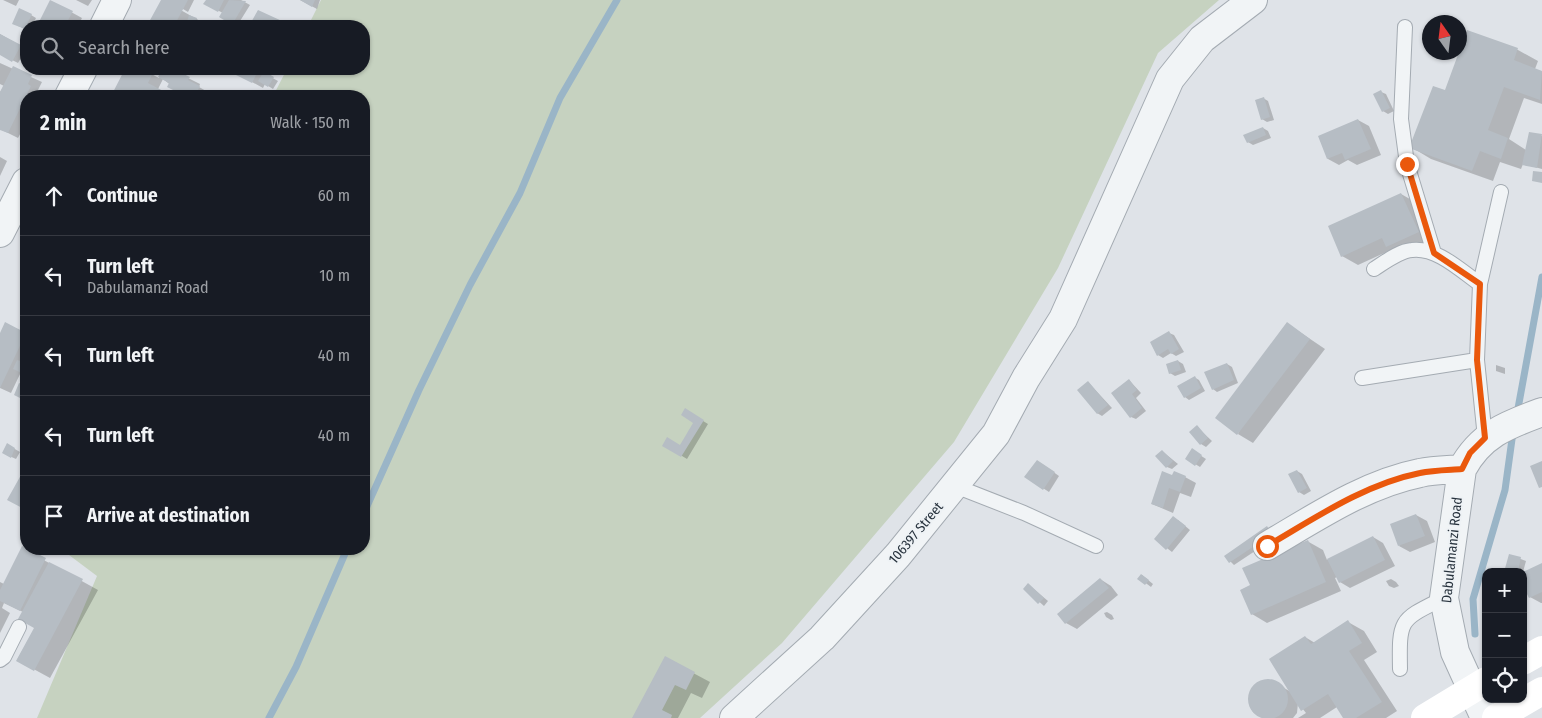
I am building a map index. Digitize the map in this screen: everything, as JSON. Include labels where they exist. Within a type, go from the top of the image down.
[{"type":"main road","points":[[1527,659],[1542,650]]},
{"type":"main road","points":[[1425,718],[1479,685]]},
{"type":"main road","points":[[1496,718],[1542,691]]},
{"type":"street","points":[[107,20],[117,0]]},
{"type":"street","name":"106397 Street","points":[[734,718],[822,638],[898,554],[996,434],[1026,378],[1063,319],[1170,79],[1202,39],[1253,0]]},
{"type":"street","points":[[72,90],[80,75]]},
{"type":"street","points":[[0,233],[20,194]]},
{"type":"street","name":"Dabulamanzi Road","points":[[1485,718],[1479,685],[1455,652],[1444,598],[1462,469],[1470,453],[1515,424]]},
{"type":"street","points":[[1267,546],[1345,501],[1393,481],[1420,473],[1462,469]]},
{"type":"lane","points":[[1405,26],[1401,119],[1407,164],[1434,253]]},
{"type":"lane","points":[[1501,192],[1480,284],[1477,360],[1515,424]]},
{"type":"lane","points":[[1374,269],[1400,254],[1413,250],[1434,253],[1480,284]]},
{"type":"lane","points":[[1362,378],[1477,360]]},
{"type":"lane","points":[[955,486],[1024,513],[1096,546]]},
{"type":"lane","points":[[1400,669],[1402,626],[1409,616],[1444,598]]},
{"type":"lane","points":[[0,660],[4,657],[19,627]]},
{"type":"green space","points":[[321,0],[1219,0],[1158,53],[1058,268],[954,442],[782,643],[700,718],[37,718],[97,576],[69,555],[370,555],[370,90],[276,90],[284,75],[370,75],[370,20],[311,20]]},
{"type":"building","points":[[50,0],[73,11],[68,20],[40,20]]},
{"type":"building","points":[[161,0],[188,0],[177,20],[150,20]]},
{"type":"building","points":[[206,0],[224,0],[218,12],[203,4]]},
{"type":"building","points":[[229,0],[246,1],[235,20],[224,20],[219,17]]},
{"type":"building","points":[[300,0],[315,0],[312,7]]},
{"type":"building","points":[[19,8],[32,14],[29,20],[20,20],[20,27],[12,24]]},
{"type":"building","points":[[258,10],[280,20],[252,20]]},
{"type":"building","points":[[189,15],[197,18],[196,20],[188,20]]},
{"type":"building","points":[[1467,30],[1518,48],[1514,60],[1542,71],[1540,100],[1504,87],[1488,130],[1508,138],[1501,159],[1480,151],[1472,171],[1409,148],[1433,86],[1445,90],[1456,60],[1467,60]]},
{"type":"building","points":[[0,34],[20,44],[12,62],[0,55]]},
{"type":"building","points":[[13,66],[20,69],[20,75],[32,75],[28,84],[31,86],[29,90],[20,90],[20,108],[8,133],[0,130],[0,92]]},
{"type":"building","points":[[122,75],[152,75],[148,83],[161,90],[114,90]]},
{"type":"building","points":[[159,75],[186,75],[190,77],[188,80],[200,86],[198,90],[173,90],[167,87],[169,83],[158,77]]},
{"type":"building","points":[[236,75],[256,75],[252,83]]},
{"type":"building","points":[[262,75],[274,77],[268,87],[258,81]]},
{"type":"building","points":[[1381,90],[1390,108],[1382,112],[1373,94]]},
{"type":"building","points":[[1264,97],[1270,117],[1261,120],[1255,100]]},
{"type":"building","points":[[1358,119],[1371,149],[1345,160],[1342,153],[1327,159],[1318,136]]},
{"type":"building","points":[[1263,127],[1266,135],[1247,143],[1243,135]]},
{"type":"building","points":[[1529,132],[1542,134],[1537,168],[1522,165]]},
{"type":"building","points":[[1533,171],[1542,172],[1542,183],[1532,181]]},
{"type":"building","points":[[1401,193],[1419,232],[1386,247],[1382,238],[1341,257],[1328,226]]},
{"type":"building","points":[[5,322],[20,330],[20,346],[0,388],[0,333]]},
{"type":"building","points":[[1287,322],[1310,339],[1237,435],[1215,418]]},
{"type":"building","points":[[1169,331],[1179,349],[1171,354],[1168,349],[1157,356],[1150,342]]},
{"type":"building","points":[[17,360],[20,361],[20,372],[13,369]]},
{"type":"building","points":[[1178,360],[1181,370],[1169,374],[1166,364]]},
{"type":"building","points":[[1227,363],[1234,380],[1212,390],[1204,372]]},
{"type":"building","points":[[1195,376],[1201,388],[1184,398],[1177,386]]},
{"type":"building","points":[[1129,379],[1137,390],[1132,394],[1142,408],[1130,418],[1111,393]]},
{"type":"building","points":[[1088,381],[1108,405],[1097,414],[1077,390]]},
{"type":"building","points":[[19,383],[20,383],[20,398],[14,395]]},
{"type":"building","points":[[685,408],[704,420],[681,457],[662,446],[667,437],[680,445],[693,423],[681,415]]},
{"type":"building","points":[[1197,425],[1208,438],[1200,445],[1189,432]]},
{"type":"building","points":[[7,443],[15,448],[11,458],[2,453]]},
{"type":"building","points":[[1192,448],[1202,455],[1195,466],[1185,459]]},
{"type":"building","points":[[1162,450],[1173,461],[1166,468],[1155,456]]},
{"type":"building","points":[[1037,460],[1055,472],[1043,490],[1024,477]]},
{"type":"building","points":[[1542,461],[1542,487],[1539,488],[1530,466]]},
{"type":"building","points":[[1297,470],[1307,488],[1298,493],[1288,474]]},
{"type":"building","points":[[1162,471],[1172,475],[1174,471],[1186,476],[1180,492],[1169,488],[1163,508],[1151,504]]},
{"type":"building","points":[[20,477],[20,507],[7,500]]},
{"type":"building","points":[[1416,514],[1425,536],[1398,546],[1390,524]]},
{"type":"building","points":[[1173,516],[1186,526],[1166,550],[1154,539]]},
{"type":"building","points":[[1267,526],[1272,534],[1229,563],[1224,556]]},
{"type":"building","points":[[1373,536],[1385,560],[1339,583],[1327,559]]},
{"type":"building","points":[[1308,540],[1326,582],[1251,615],[1240,590],[1250,585],[1242,568]]},
{"type":"building","points":[[20,550],[20,555],[40,555],[46,558],[20,611],[0,601],[0,590]]},
{"type":"building","points":[[1509,554],[1521,557],[1519,568],[1505,568]]},
{"type":"building","points":[[49,562],[83,579],[34,671],[16,661],[34,628],[18,619]]},
{"type":"building","points":[[1542,563],[1542,592],[1529,598],[1527,594],[1527,570]]},
{"type":"building","points":[[1141,574],[1149,580],[1145,585],[1137,579]]},
{"type":"building","points":[[1100,578],[1109,588],[1065,624],[1057,614]]},
{"type":"building","points":[[1028,583],[1044,598],[1038,604],[1023,589]]},
{"type":"building","points":[[1348,620],[1362,643],[1349,651],[1382,702],[1356,718],[1343,718],[1328,694],[1301,711],[1269,659],[1305,636],[1311,644]]},
{"type":"building","points":[[665,656],[695,672],[686,690],[675,685],[662,710],[672,715],[671,718],[632,718]]},
{"type":"building","points":[[1272,679],[1279,682],[1285,688],[1288,699],[1287,707],[1279,716],[1272,719],[1264,719],[1257,716],[1249,707],[1248,695],[1251,688],[1260,680]]},
{"type":"waterway","points":[[370,500],[419,390],[470,285],[520,193],[560,98],[617,0]]},
{"type":"waterway","points":[[1517,414],[1542,277]]},
{"type":"waterway","points":[[1475,634],[1473,599],[1505,490],[1513,432]]},
{"type":"waterway","points":[[269,718],[296,667],[344,555]]},
{"type":"route","points":[[1267,546],[1345,501],[1393,481],[1420,473],[1462,469],[1470,453],[1485,438],[1477,360],[1480,284],[1434,253],[1407,164]]}]
